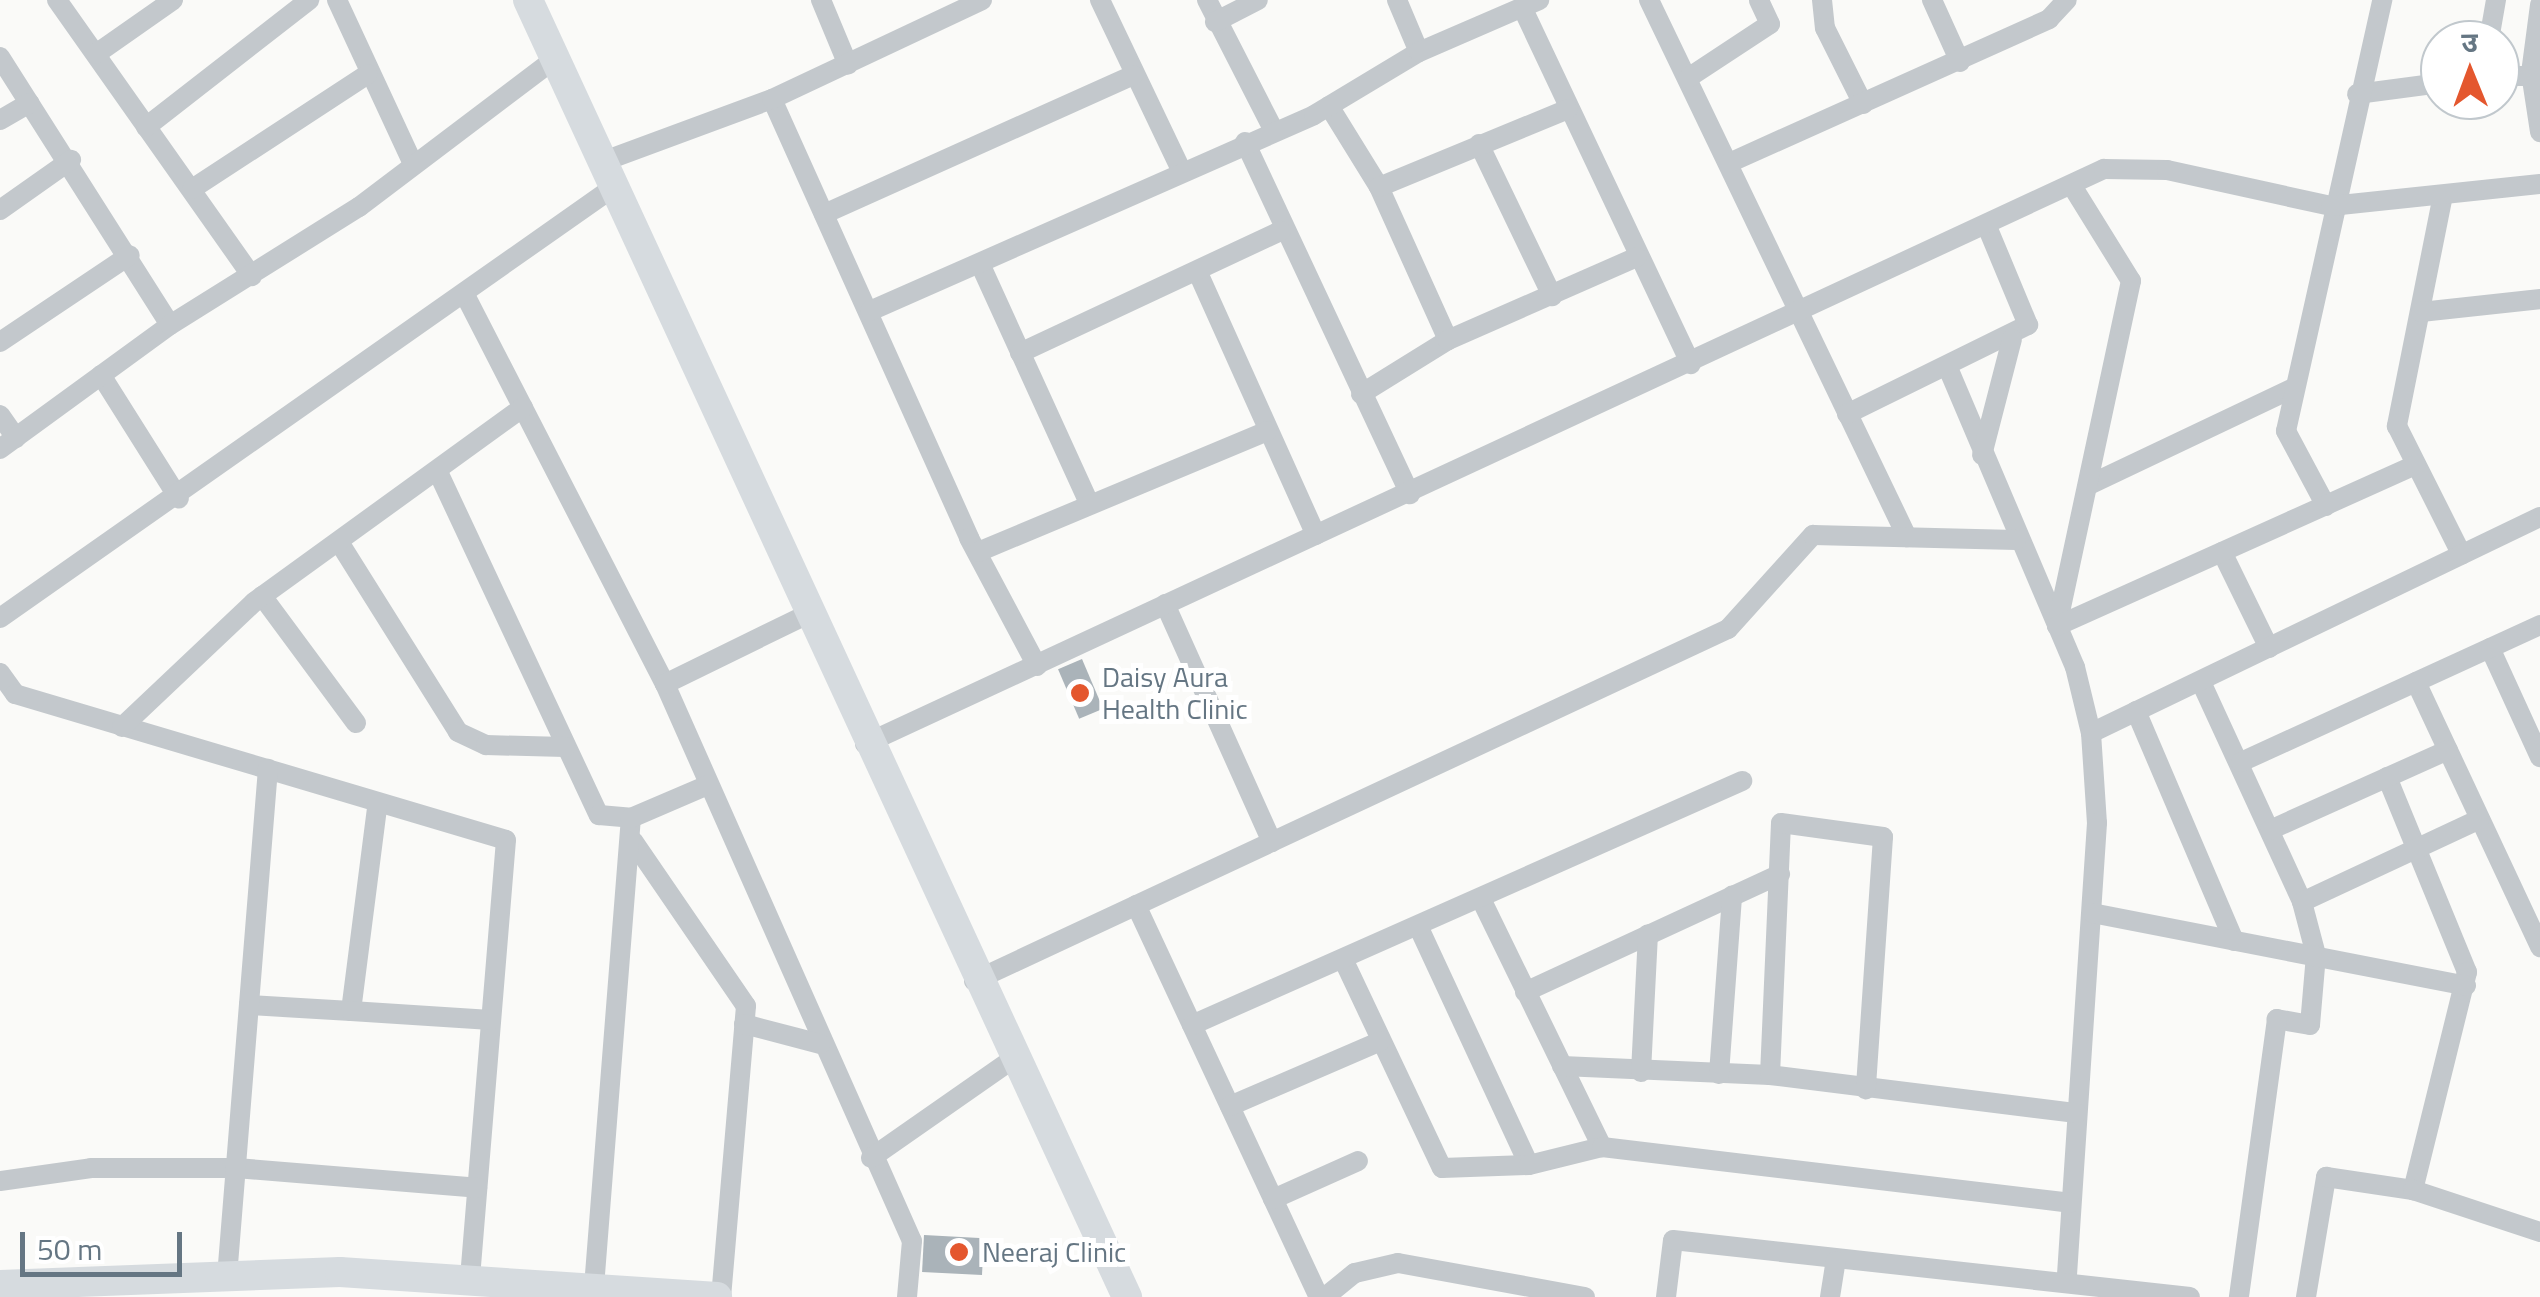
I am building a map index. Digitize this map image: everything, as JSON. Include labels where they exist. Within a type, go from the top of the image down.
[{"type":"street","points":[[58,0],[252,276]]},
{"type":"street","points":[[96,54],[173,0]]},
{"type":"street","points":[[146,127],[309,0]]},
{"type":"street","points":[[337,0],[413,164]]},
{"type":"street","points":[[528,0],[552,61],[1010,1061],[1126,1297]]},
{"type":"street","points":[[821,0],[848,65]]},
{"type":"street","points":[[0,618],[179,499],[464,293],[605,176],[982,0]]},
{"type":"street","points":[[1100,0],[1180,168]]},
{"type":"street","points":[[1207,0],[1274,131]]},
{"type":"street","points":[[1216,22],[1258,0]]},
{"type":"street","points":[[1397,0],[1419,52]]},
{"type":"street","points":[[1650,0],[1907,537]]},
{"type":"street","points":[[1688,78],[1770,24],[1758,0]]},
{"type":"street","points":[[1822,0],[1825,28],[1863,104]]},
{"type":"street","points":[[1932,0],[1960,62]]},
{"type":"street","points":[[1729,163],[1960,62],[2049,19],[2067,0]]},
{"type":"street","points":[[2326,506],[2286,432],[2331,206],[2382,0]]},
{"type":"street","points":[[870,310],[981,266],[1180,168],[1329,106],[1419,52],[1531,4],[1568,109],[1691,364]]},
{"type":"street","points":[[2540,5],[2536,74],[2540,132]]},
{"type":"street","points":[[0,57],[71,160],[170,325]]},
{"type":"street","points":[[0,415],[8,443],[170,325],[252,276],[413,164],[552,61]]},
{"type":"street","points":[[192,189],[368,74]]},
{"type":"street","points":[[824,214],[1133,75]]},
{"type":"street","points":[[2357,94],[2420,86]]},
{"type":"street","points":[[772,100],[978,552],[1037,666]]},
{"type":"street","points":[[0,120],[30,103]]},
{"type":"street","points":[[1329,106],[1380,187],[1448,340]]},
{"type":"street","points":[[1380,187],[1568,109]]},
{"type":"street","points":[[1246,142],[1281,231],[1410,494]]},
{"type":"street","points":[[1479,144],[1552,296]]},
{"type":"street","points":[[0,210],[71,160]]},
{"type":"street","points":[[865,744],[1988,229],[2104,169],[2167,170],[2331,206],[2540,184]]},
{"type":"street","points":[[2057,626],[2131,281],[2072,186]]},
{"type":"street","points":[[2443,195],[2396,426],[2462,556]]},
{"type":"street","points":[[1982,455],[2012,339],[2028,314],[1988,229]]},
{"type":"street","points":[[1020,353],[1199,275],[1281,231]]},
{"type":"street","points":[[0,342],[130,255]]},
{"type":"street","points":[[1360,394],[1448,340],[1637,257]]},
{"type":"street","points":[[981,266],[1089,503]]},
{"type":"street","points":[[1199,275],[1316,535]]},
{"type":"street","points":[[464,293],[665,684],[820,1044],[912,1241],[906,1297]]},
{"type":"street","points":[[2420,312],[2540,300]]},
{"type":"street","points":[[1846,414],[2012,339]]},
{"type":"street","points":[[1948,368],[2016,540],[2057,626],[2091,733],[2092,913],[2070,1203],[2054,1285]]},
{"type":"street","points":[[101,375],[179,499]]},
{"type":"street","points":[[2089,485],[2294,387]]},
{"type":"street","points":[[122,727],[262,596],[523,407]]},
{"type":"street","points":[[978,552],[1266,431]]},
{"type":"street","points":[[2057,626],[2416,464]]},
{"type":"street","points":[[438,472],[599,815],[631,818],[708,784]]},
{"type":"street","points":[[2091,733],[2540,517]]},
{"type":"street","points":[[974,981],[1728,629],[1813,534],[2016,540]]},
{"type":"street","points":[[339,542],[458,732],[486,746],[565,747]]},
{"type":"street","points":[[2222,552],[2268,648]]},
{"type":"street","points":[[262,596],[356,723]]},
{"type":"street","points":[[2241,762],[2538,626],[2540,603]]},
{"type":"street","points":[[1165,604],[1272,842]]},
{"type":"street","points":[[665,684],[806,615]]},
{"type":"street","points":[[2490,648],[2539,753]]},
{"type":"street","points":[[0,673],[15,694],[268,768],[377,808],[506,840],[470,1278]]},
{"type":"street","points":[[2201,682],[2302,902],[2316,955],[2310,1025],[2277,1019],[2239,1297]]},
{"type":"street","points":[[2416,682],[2540,947]]},
{"type":"street","points":[[2136,711],[2234,941]]},
{"type":"street","points":[[2270,830],[2448,750]]},
{"type":"street","points":[[236,1283],[236,1168],[268,768]]},
{"type":"street","points":[[2387,777],[2418,848],[2466,986],[2412,1190]]},
{"type":"street","points":[[1192,1026],[1482,901],[1742,781]]},
{"type":"street","points":[[351,1011],[377,808]]},
{"type":"street","points":[[594,1286],[633,841],[631,818]]},
{"type":"street","points":[[2302,902],[2480,819]]},
{"type":"street","points":[[1770,1075],[1780,824],[1884,837],[1866,1089]]},
{"type":"street","points":[[0,1285],[470,1278],[514,1288],[594,1286],[719,1297],[746,1006],[633,841]]},
{"type":"street","points":[[1525,992],[1780,874]]},
{"type":"street","points":[[1719,1074],[1732,895]]},
{"type":"street","points":[[1482,901],[1602,1147]]},
{"type":"street","points":[[1136,906],[1322,1297],[1355,1273],[1398,1263],[1585,1297]]},
{"type":"street","points":[[2092,913],[2466,986]]},
{"type":"street","points":[[1419,928],[1530,1166]]},
{"type":"street","points":[[1642,1072],[1648,934]]},
{"type":"street","points":[[1344,960],[1442,1168],[1530,1166],[1602,1147],[2070,1203]]},
{"type":"street","points":[[249,1005],[491,1020]]},
{"type":"street","points":[[744,1024],[820,1044]]},
{"type":"street","points":[[1230,1106],[1380,1041]]},
{"type":"street","points":[[871,1158],[1010,1061]]},
{"type":"street","points":[[1562,1066],[1770,1075],[2077,1113]]},
{"type":"street","points":[[1273,1199],[1358,1161]]},
{"type":"street","points":[[0,1181],[90,1168],[236,1168],[477,1188]]},
{"type":"street","points":[[2306,1297],[2326,1177],[2412,1190],[2540,1232]]},
{"type":"street","points":[[1666,1297],[1672,1240],[2187,1297]]},
{"type":"street","points":[[1830,1297],[1836,1261]]},
{"type":"building","points":[[1082,659],[1103,709],[1079,719],[1058,669]]},
{"type":"building","points":[[924,1235],[984,1238],[982,1275],[922,1272]]},
{"type":"place","name":"Daisy Aura Health Clinic","points":[[1080,693]]},
{"type":"place","name":"Neeraj Clinic","points":[[959,1252]]}]
